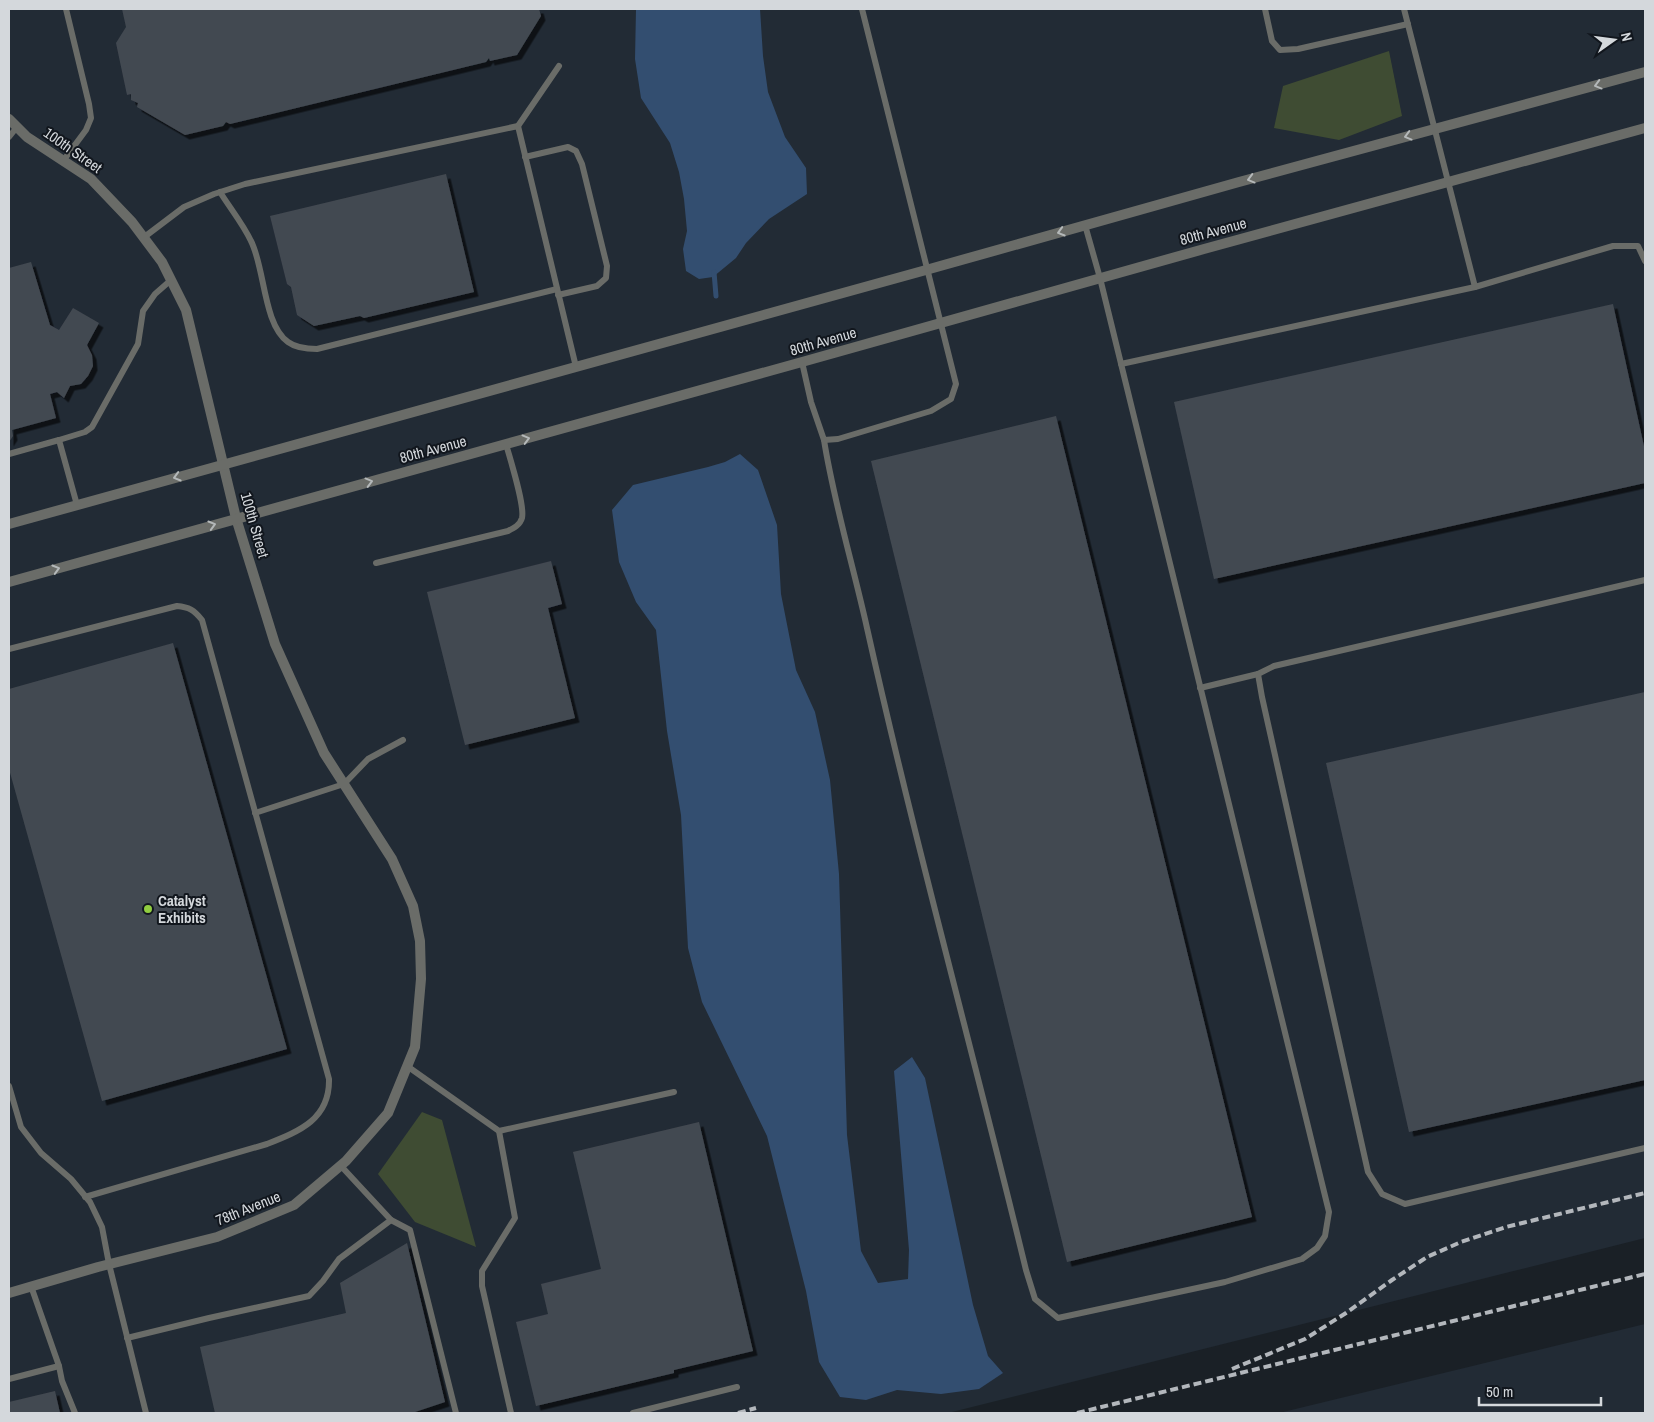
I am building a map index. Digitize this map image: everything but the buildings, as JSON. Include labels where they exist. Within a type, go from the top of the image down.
[{"type":"street","points":[[9,524],[1084,225],[1645,72]]},
{"type":"street","name":"100th Street","points":[[9,119],[27,136],[91,179],[132,222],[162,262],[186,310],[236,518],[275,644],[324,753],[392,859],[413,906],[420,941],[422,979]]},
{"type":"street","name":"80th Avenue","points":[[9,582],[1645,128]]},
{"type":"street","name":"78th Avenue","points":[[9,1292],[108,1264],[218,1237],[294,1205],[341,1166],[388,1113],[415,1047],[422,979]]},
{"type":"lane","points":[[63,161],[86,130],[90,118],[89,104],[66,9]]},
{"type":"lane","points":[[824,440],[838,439],[931,411],[951,399],[956,384],[862,9]]},
{"type":"lane","points":[[1265,9],[1272,41],[1280,50],[1298,49],[1408,24]]},
{"type":"lane","points":[[1404,9],[1475,287]]},
{"type":"lane","points":[[143,238],[184,207],[245,184],[518,126],[559,66]]},
{"type":"lane","points":[[518,126],[576,367]]},
{"type":"lane","points":[[9,137],[17,127]]},
{"type":"lane","points":[[220,192],[252,241],[260,265],[268,308],[278,331],[288,342],[304,349],[317,349],[558,292],[597,286],[606,278],[608,266],[582,164],[576,151],[568,147],[525,157]]},
{"type":"lane","points":[[802,362],[811,402],[824,440],[830,476],[893,743],[1026,1270],[1035,1299],[1058,1318],[1225,1282],[1302,1259],[1317,1248],[1325,1236],[1329,1212],[1100,278],[1084,225]]},
{"type":"lane","points":[[1121,364],[1475,287],[1613,246],[1638,246],[1645,261]]},
{"type":"lane","points":[[9,454],[85,432],[92,427],[138,344],[144,311],[155,294],[170,280]]},
{"type":"lane","points":[[59,440],[77,505]]},
{"type":"lane","points":[[376,563],[508,531],[517,527],[522,518],[522,506],[506,444]]},
{"type":"lane","points":[[1200,688],[1258,674],[1274,666],[1645,580]]},
{"type":"lane","points":[[9,649],[177,606],[187,607],[194,611],[202,620],[329,1079],[329,1092],[326,1104],[314,1119],[292,1135],[85,1197]]},
{"type":"lane","points":[[1258,674],[1368,1172],[1382,1194],[1405,1204],[1645,1148]]},
{"type":"lane","points":[[255,813],[344,784],[368,759],[403,740]]},
{"type":"lane","points":[[407,1066],[499,1130],[515,1218],[482,1271],[482,1286],[511,1413]]},
{"type":"lane","points":[[9,1086],[20,1127],[41,1154],[71,1179],[85,1197],[102,1227],[108,1264],[146,1413]]},
{"type":"lane","points":[[499,1130],[674,1092]]},
{"type":"lane","points":[[341,1166],[391,1220],[410,1230],[456,1413]]},
{"type":"lane","points":[[128,1338],[308,1296],[339,1259],[391,1220]]},
{"type":"lane","points":[[31,1286],[59,1366],[62,1381],[75,1413]]},
{"type":"lane","points":[[9,1379],[59,1366]]},
{"type":"lane","points":[[633,1413],[737,1387]]},
{"type":"shaded area","points":[[9,9],[1645,9],[1645,1238],[948,1413],[9,1413]]},
{"type":"shaded area","points":[[1645,1324],[1645,1413],[1279,1413]]},
{"type":"green space","points":[[1389,51],[1402,116],[1339,140],[1274,128],[1283,86]]},
{"type":"green space","points":[[422,1112],[442,1120],[476,1247],[415,1222],[378,1174]]},
{"type":"water","points":[[636,9],[760,9],[763,56],[768,92],[785,137],[806,168],[807,194],[769,219],[746,243],[736,258],[713,277],[699,279],[686,271],[683,249],[687,231],[679,172],[670,143],[641,98],[635,59]]},
{"type":"water","points":[[740,454],[758,470],[777,525],[781,594],[796,670],[815,712],[830,780],[839,874],[847,1135],[861,1251],[878,1283],[908,1279],[909,1250],[894,1071],[912,1057],[925,1078],[973,1305],[988,1356],[1003,1373],[979,1389],[941,1394],[897,1390],[866,1400],[840,1397],[819,1362],[806,1291],[767,1136],[702,1002],[688,948],[681,815],[667,731],[656,630],[636,602],[619,562],[612,510],[633,485],[708,467],[725,462]]},
{"type":"waterway","points":[[714,272],[716,296]]},
{"type":"railway","points":[[1232,1369],[1305,1339],[1427,1257],[1461,1242],[1506,1227],[1645,1193]]},
{"type":"railway","points":[[1077,1413],[1645,1274]]},
{"type":"railway","points":[[738,1413],[756,1408]]},
{"type":"place","name":"Catalyst Exhibits","points":[[148,909]]}]
